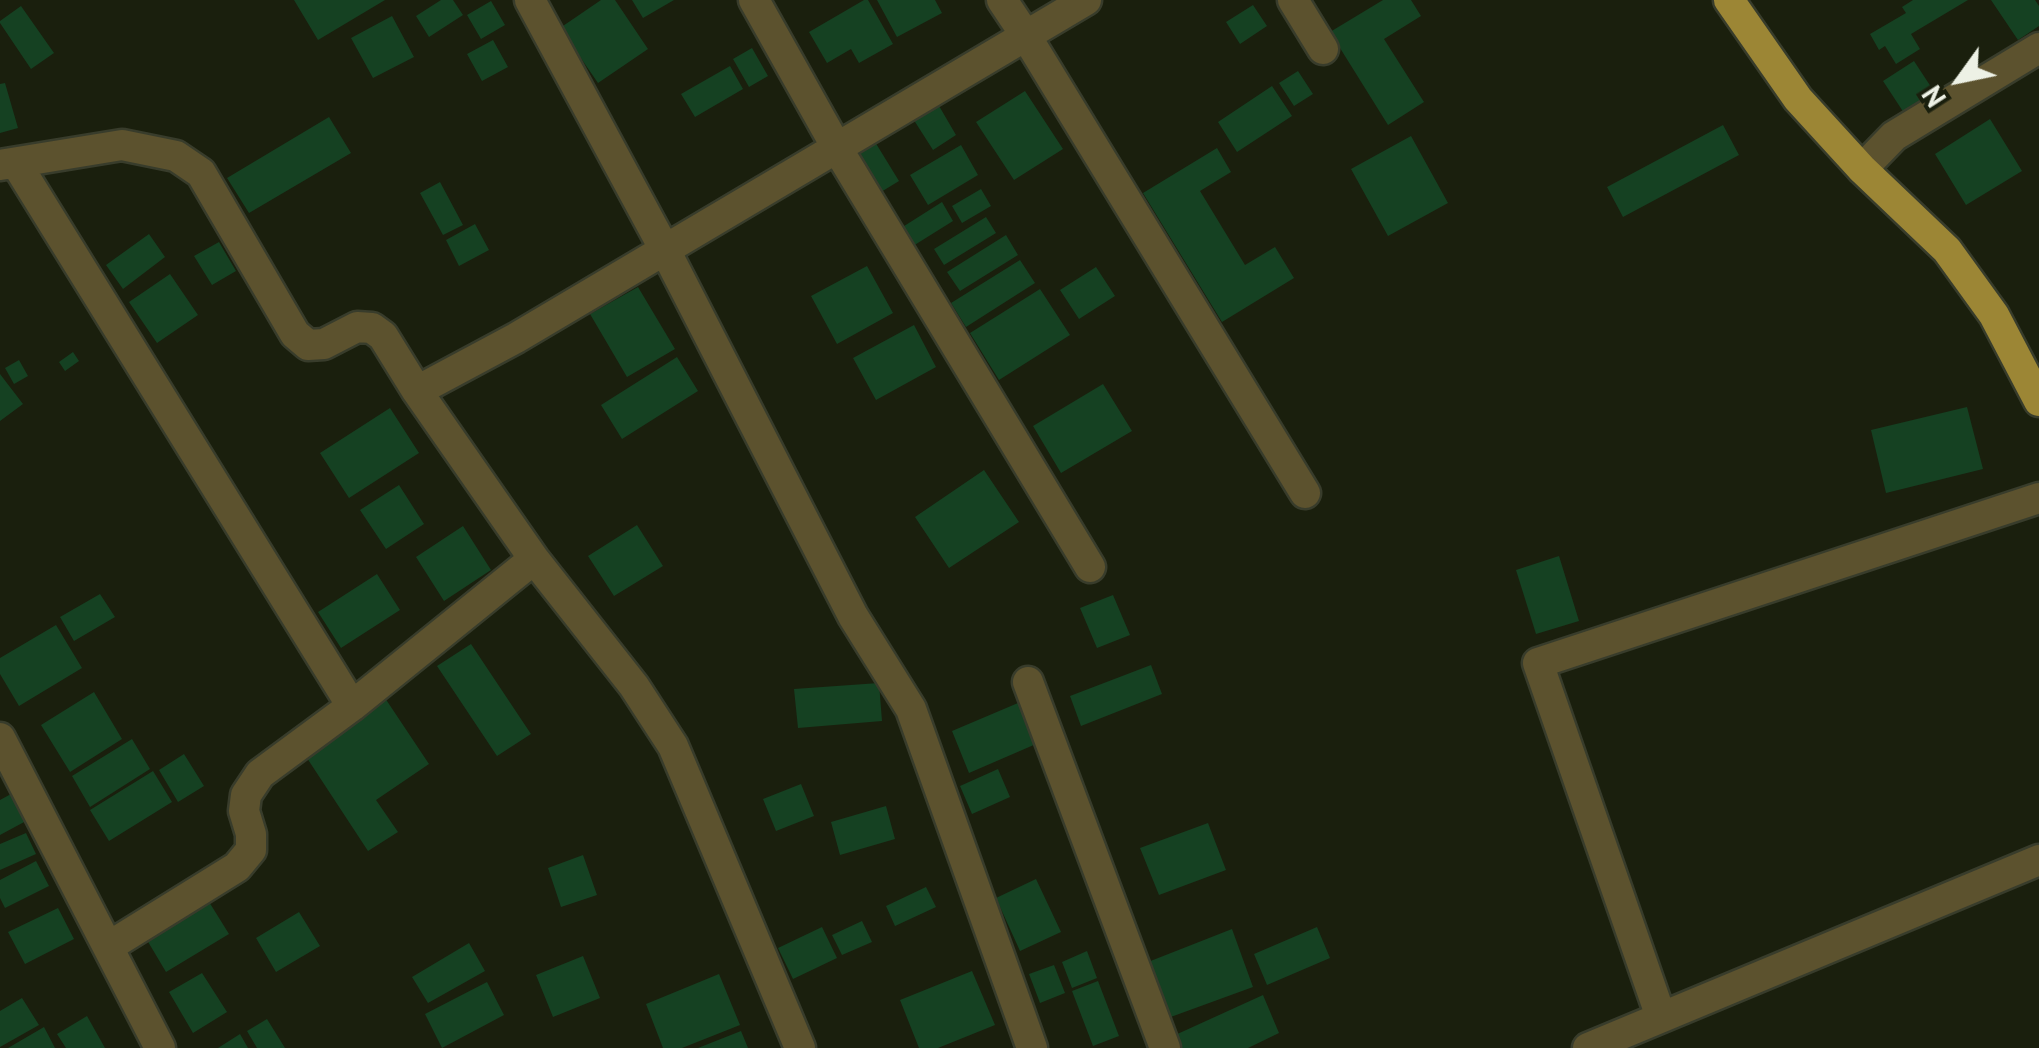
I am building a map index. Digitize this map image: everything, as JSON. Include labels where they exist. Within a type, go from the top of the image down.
[{"type":"main road","points":[[1728,0],[1798,99],[1862,169],[1947,250],[1994,316],[2039,402]]},
{"type":"street","points":[[530,0],[666,250],[852,616],[911,708],[1032,1048]]},
{"type":"street","points":[[754,0],[837,148],[1090,567]]},
{"type":"street","points":[[1002,0],[1305,493]]},
{"type":"street","points":[[417,391],[516,338],[1086,0]]},
{"type":"street","points":[[1293,0],[1323,50]]},
{"type":"street","points":[[1862,169],[1894,136],[2039,48]]},
{"type":"street","points":[[352,706],[8,164],[122,145],[176,156],[201,173],[295,334],[308,345],[324,344],[357,326],[372,328],[383,336],[534,560],[634,686],[673,746],[800,1048]]},
{"type":"street","points":[[1661,1017],[1538,663],[2039,498]]},
{"type":"street","points":[[108,947],[236,867],[251,850],[244,812],[246,795],[260,774],[352,706],[534,560]]},
{"type":"street","points":[[1028,682],[1165,1048]]},
{"type":"street","points":[[0,738],[160,1048]]},
{"type":"street","points":[[1588,1048],[2039,860]]},
{"type":"building","points":[[294,0],[385,0],[318,40]]},
{"type":"building","points":[[441,0],[453,0],[463,15],[429,37],[416,16]]},
{"type":"building","points":[[601,0],[615,0],[648,49],[598,83],[560,28]]},
{"type":"building","points":[[632,0],[674,0],[643,18]]},
{"type":"building","points":[[868,0],[893,44],[859,63],[851,49],[827,63],[809,32]]},
{"type":"building","points":[[877,0],[935,0],[942,13],[897,37]]},
{"type":"building","points":[[1383,0],[1411,0],[1421,16],[1384,39],[1424,102],[1388,125],[1330,32]]},
{"type":"building","points":[[1913,0],[1968,0],[1911,34],[1920,49],[1896,64],[1885,46],[1879,50],[1870,34],[1906,13],[1902,7]]},
{"type":"building","points":[[1991,0],[2035,0],[2039,6],[2039,26],[2018,40]]},
{"type":"building","points":[[491,1],[505,25],[481,39],[467,15]]},
{"type":"building","points":[[1253,5],[1267,26],[1240,44],[1226,22]]},
{"type":"building","points":[[21,6],[54,53],[31,69],[0,23]]},
{"type":"building","points":[[392,16],[414,57],[373,78],[351,38]]},
{"type":"building","points":[[493,40],[508,67],[482,81],[467,54]]},
{"type":"building","points":[[752,48],[768,76],[749,87],[733,59]]},
{"type":"building","points":[[1914,61],[1935,93],[1904,113],[1883,81]]},
{"type":"building","points":[[730,66],[743,89],[695,117],[681,94]]},
{"type":"building","points":[[1298,71],[1313,94],[1294,106],[1279,83]]},
{"type":"building","points":[[5,83],[18,128],[0,133],[0,84]]},
{"type":"building","points":[[1272,86],[1292,116],[1237,152],[1218,122]]},
{"type":"building","points":[[1025,91],[1063,149],[1014,180],[976,122]]},
{"type":"building","points":[[935,99],[956,135],[933,150],[910,114]]},
{"type":"building","points":[[329,117],[351,153],[249,213],[227,178]]},
{"type":"building","points":[[1990,119],[2022,171],[1966,205],[1935,154]]},
{"type":"building","points":[[1723,125],[1739,155],[1623,217],[1607,187]]},
{"type":"building","points":[[1411,136],[1448,203],[1388,236],[1351,169]]},
{"type":"building","points":[[872,137],[899,181],[881,192],[853,149]]},
{"type":"building","points":[[961,145],[978,175],[928,205],[910,175]]},
{"type":"building","points":[[1217,148],[1231,172],[1200,191],[1245,265],[1275,247],[1294,278],[1222,322],[1143,193]]},
{"type":"building","points":[[440,182],[463,225],[443,235],[420,193]]},
{"type":"building","points":[[981,189],[991,206],[962,223],[952,206]]},
{"type":"building","points":[[942,202],[953,221],[913,246],[901,228]]},
{"type":"building","points":[[986,217],[996,233],[944,265],[934,249]]},
{"type":"building","points":[[475,224],[489,250],[459,266],[446,240]]},
{"type":"building","points":[[149,234],[165,257],[123,289],[106,265]]},
{"type":"building","points":[[1006,235],[1018,255],[960,291],[947,272]]},
{"type":"building","points":[[219,242],[236,271],[212,285],[194,256]]},
{"type":"building","points":[[1020,260],[1035,283],[966,327],[951,303]]},
{"type":"building","points":[[867,266],[893,313],[837,344],[811,296]]},
{"type":"building","points":[[1096,267],[1115,296],[1079,319],[1060,290]]},
{"type":"building","points":[[170,274],[198,315],[157,343],[129,302]]},
{"type":"building","points":[[638,287],[675,349],[627,377],[590,314]]},
{"type":"building","points":[[1040,289],[1070,335],[999,380],[970,333]]},
{"type":"building","points":[[914,325],[936,367],[876,400],[853,358]]},
{"type":"building","points":[[73,352],[79,361],[65,371],[59,362]]},
{"type":"building","points":[[677,357],[698,391],[622,439],[601,405]]},
{"type":"building","points":[[19,360],[28,376],[14,384],[5,368]]},
{"type":"building","points":[[0,374],[23,404],[0,421]]},
{"type":"building","points":[[1103,384],[1132,431],[1061,473],[1033,426]]},
{"type":"building","points":[[1967,407],[1983,469],[1886,493],[1871,430]]},
{"type":"building","points":[[390,408],[419,453],[349,498],[320,453]]},
{"type":"building","points":[[984,470],[1019,522],[949,568],[915,517]]},
{"type":"building","points":[[399,485],[424,524],[386,549],[360,510]]},
{"type":"building","points":[[637,525],[663,566],[614,596],[588,556]]},
{"type":"building","points":[[463,526],[491,570],[444,601],[416,557]]},
{"type":"building","points":[[1559,556],[1579,621],[1536,634],[1516,570]]},
{"type":"building","points":[[377,574],[400,610],[341,648],[318,612]]},
{"type":"building","points":[[100,594],[115,617],[74,641],[60,617]]},
{"type":"building","points":[[1113,595],[1130,635],[1097,648],[1080,608]]},
{"type":"building","points":[[56,625],[82,668],[19,706],[0,674],[0,658]]},
{"type":"building","points":[[471,644],[531,734],[497,756],[437,666]]},
{"type":"building","points":[[1151,665],[1162,694],[1081,726],[1070,696]]},
{"type":"building","points":[[879,683],[882,721],[798,728],[794,689]]},
{"type":"building","points":[[94,692],[122,739],[70,772],[41,725]]},
{"type":"building","points":[[385,698],[429,764],[376,800],[398,832],[368,851],[303,752]]},
{"type":"building","points":[[1018,703],[1036,744],[969,773],[952,731]]},
{"type":"building","points":[[132,739],[150,769],[90,807],[72,776]]},
{"type":"building","points":[[184,754],[204,786],[178,802],[159,770]]},
{"type":"building","points":[[998,769],[1010,797],[972,814],[960,786]]},
{"type":"building","points":[[153,771],[172,802],[109,841],[90,810]]},
{"type":"building","points":[[801,784],[814,816],[776,831],[763,799]]},
{"type":"building","points":[[11,794],[26,821],[0,835],[0,800]]},
{"type":"building","points":[[886,806],[895,839],[840,855],[831,822]]},
{"type":"building","points":[[1208,823],[1226,870],[1159,895],[1140,848]]},
{"type":"building","points":[[26,833],[36,854],[0,870],[0,844]]},
{"type":"building","points":[[583,855],[597,895],[561,907],[548,868]]},
{"type":"building","points":[[36,861],[49,886],[5,908],[0,898],[0,880]]},
{"type":"building","points":[[1036,879],[1061,932],[1020,951],[996,898]]},
{"type":"building","points":[[926,887],[936,907],[895,926],[886,906]]},
{"type":"building","points":[[206,897],[229,934],[166,972],[144,935]]},
{"type":"building","points":[[58,908],[74,939],[25,964],[8,932]]},
{"type":"building","points":[[299,912],[320,946],[276,972],[256,938]]},
{"type":"building","points":[[862,921],[872,942],[842,955],[832,935]]},
{"type":"building","points":[[822,927],[837,958],[793,979],[778,948]]},
{"type":"building","points":[[1317,927],[1330,958],[1267,985],[1254,954]]},
{"type":"building","points":[[1232,929],[1253,987],[1168,1018],[1148,962]]},
{"type":"building","points":[[469,943],[485,971],[428,1003],[412,977]]},
{"type":"building","points":[[1087,951],[1097,978],[1072,988],[1062,962]]},
{"type":"building","points":[[583,956],[600,998],[553,1017],[536,975]]},
{"type":"building","points":[[1054,965],[1065,993],[1040,1003],[1029,974]]},
{"type":"building","points":[[972,971],[995,1025],[938,1048],[919,1048],[900,1000]]},
{"type":"building","points":[[202,973],[227,1012],[193,1033],[169,992]]},
{"type":"building","points":[[719,974],[740,1025],[682,1048],[663,1048],[646,1004]]},
{"type":"building","points":[[1098,981],[1119,1036],[1093,1046],[1072,991]]},
{"type":"building","points":[[487,982],[504,1015],[442,1048],[425,1014]]},
{"type":"building","points":[[1263,995],[1279,1033],[1248,1048],[1177,1048],[1173,1036]]},
{"type":"building","points":[[22,998],[39,1025],[0,1047],[0,1011]]},
{"type":"building","points":[[87,1016],[105,1048],[66,1048],[57,1034]]},
{"type":"building","points":[[267,1019],[285,1048],[257,1048],[247,1031]]},
{"type":"building","points":[[44,1027],[55,1048],[8,1048]]},
{"type":"building","points":[[741,1031],[748,1048],[698,1048]]},
{"type":"building","points":[[240,1034],[248,1048],[218,1048]]}]
